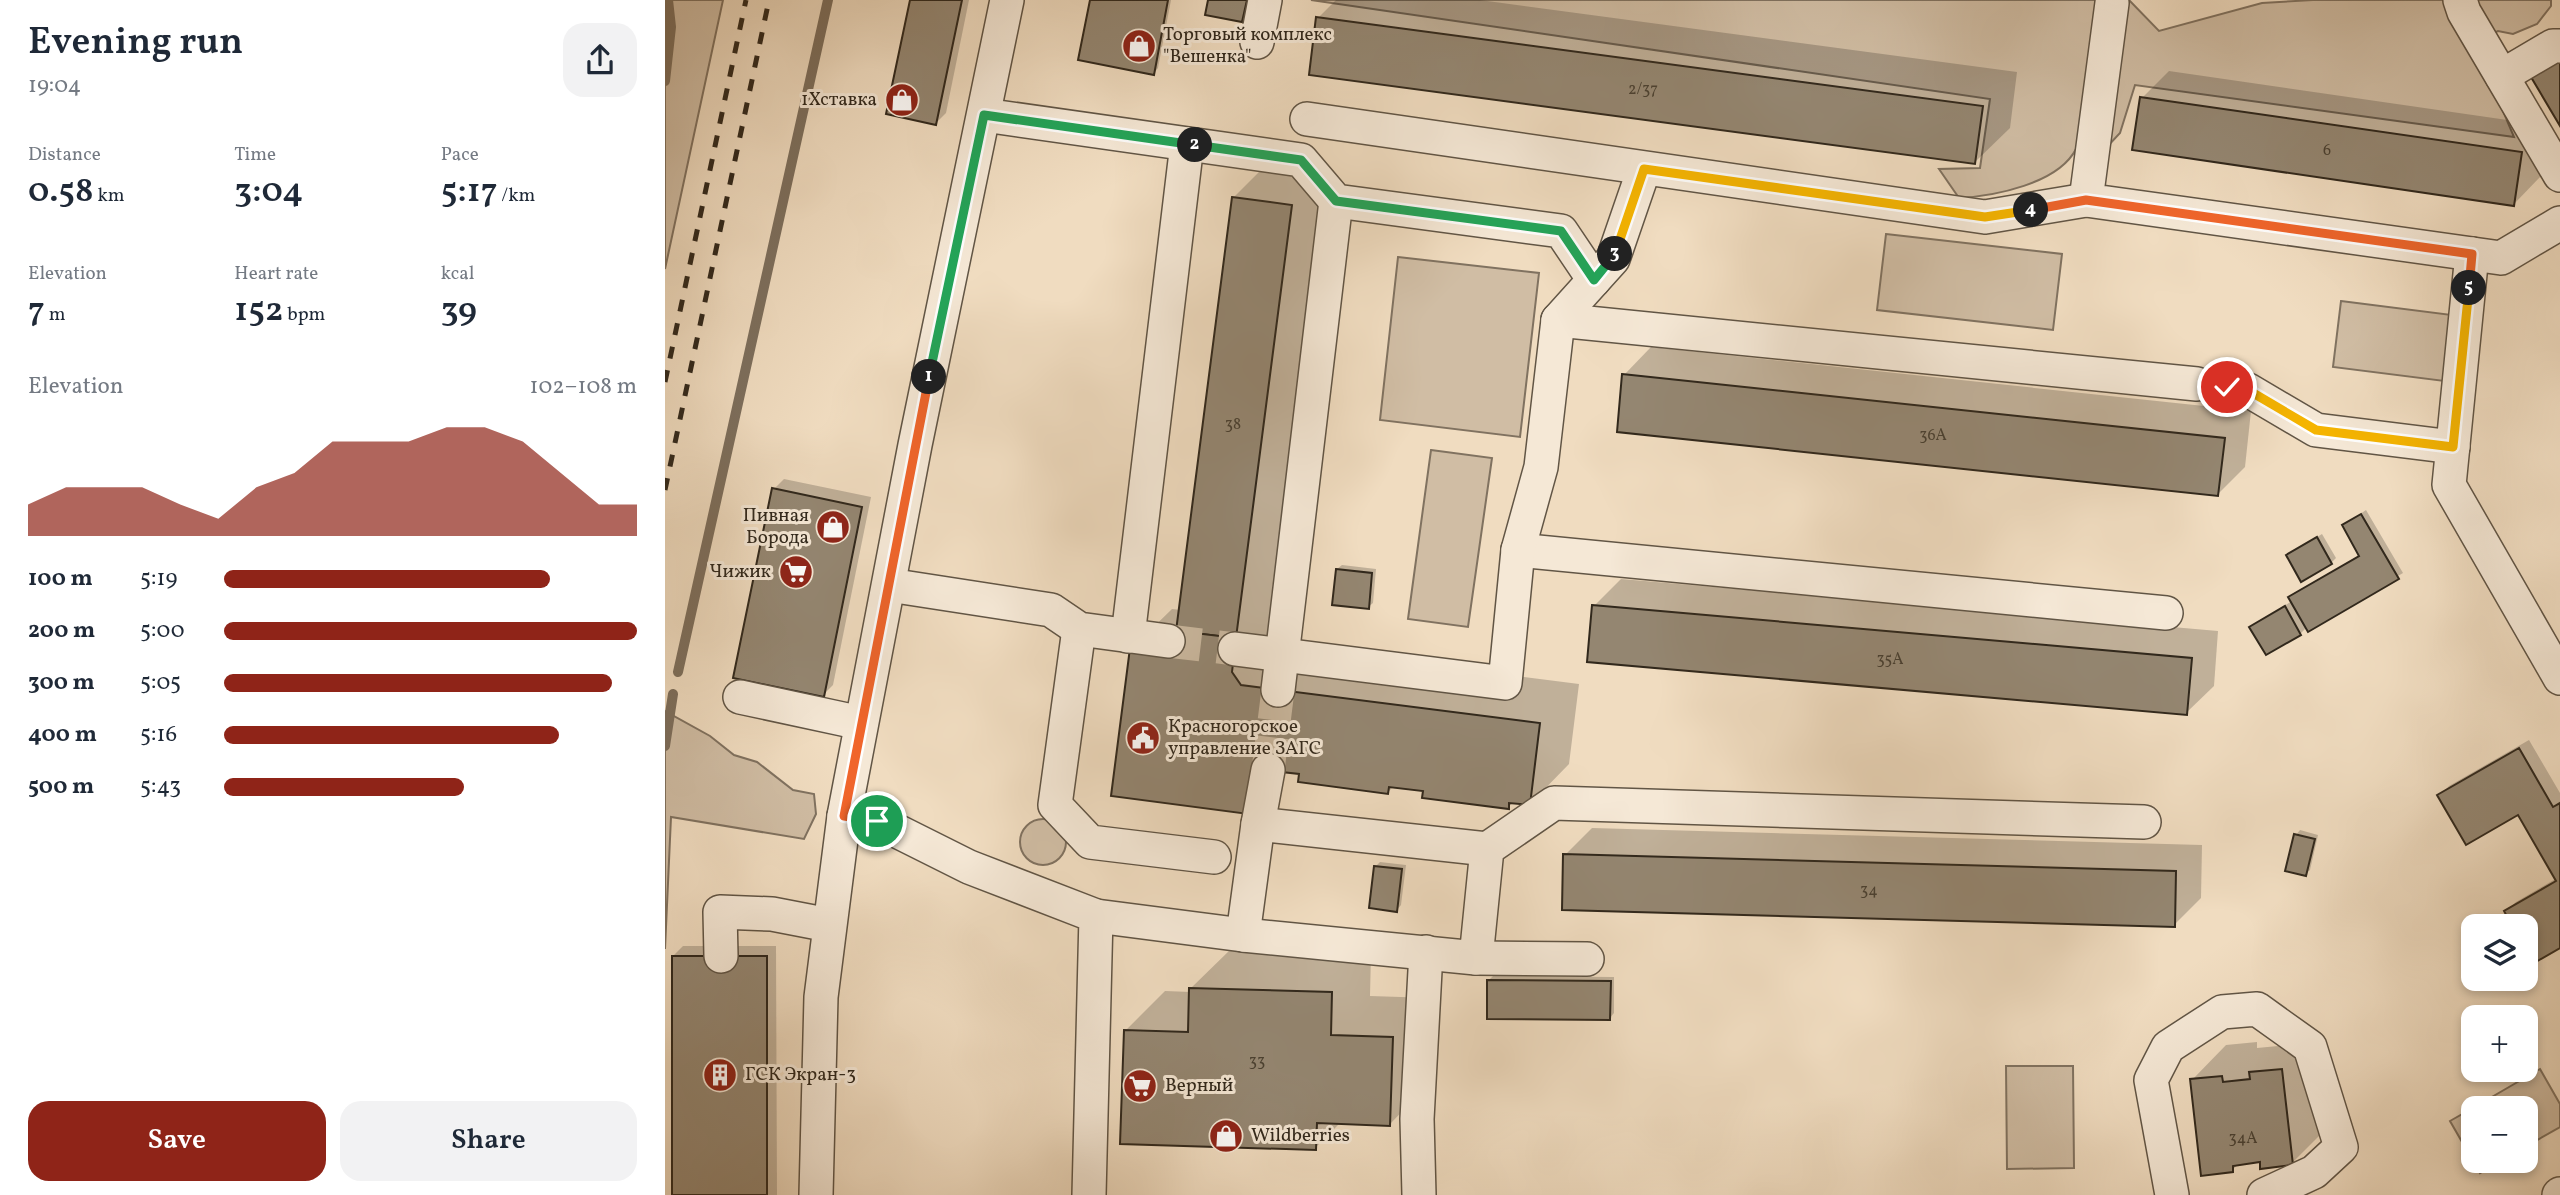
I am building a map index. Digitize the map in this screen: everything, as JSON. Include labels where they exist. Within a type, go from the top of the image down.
[{"type":"street","points":[[816,1195],[821,997],[844,816],[921,414],[1007,0]]},
{"type":"street","points":[[1257,42],[1265,0]]},
{"type":"street","points":[[2460,0],[2464,12],[2560,175]]},
{"type":"street","points":[[2086,200],[2112,3]]},
{"type":"street","points":[[2502,76],[2553,46],[2560,46]]},
{"type":"street","points":[[984,115],[1301,160],[1336,201],[1561,231],[1594,280]]},
{"type":"street","points":[[1307,119],[1985,217],[2086,200],[2501,258],[2560,223]]},
{"type":"street","points":[[1128,636],[1187,144]]},
{"type":"street","points":[[1235,649],[1505,683],[1518,550],[1541,467],[1558,320],[1613,258],[1644,169]]},
{"type":"street","points":[[1278,690],[1336,201]]},
{"type":"street","points":[[2472,254],[2449,485],[2560,678]]},
{"type":"street","points":[[1558,320],[2248,390],[2316,430],[2453,447]]},
{"type":"street","points":[[1518,550],[2166,613]]},
{"type":"street","points":[[889,585],[1051,610],[1079,629],[1168,641]]},
{"type":"street","points":[[1079,629],[1055,806],[1090,842],[1214,857]]},
{"type":"street","points":[[740,697],[862,723]]},
{"type":"street","points":[[1243,935],[1268,770]]},
{"type":"street","points":[[1258,824],[1487,849],[1554,803],[2144,822]]},
{"type":"street","points":[[844,816],[877,821],[969,867],[1096,916],[1243,935],[1476,958],[1587,959]]},
{"type":"street","points":[[1476,958],[1487,849]]},
{"type":"street","points":[[721,956],[720,912],[772,914],[829,925]]},
{"type":"street","points":[[1089,1195],[1096,916]]},
{"type":"street","points":[[1419,1195],[1417,1119],[1426,953]]},
{"type":"street","points":[[2172,1195],[2151,1080],[2168,1047],[2222,1012],[2257,1009],[2310,1047],[2341,1147],[2314,1172],[2264,1195]]},
{"type":"shaded area","points":[[665,0],[723,0],[665,269]]},
{"type":"shaded area","points":[[1311,0],[2129,0],[2159,31],[2262,3],[2313,0],[2551,0],[2551,6],[2537,24],[2513,34],[2498,31],[2474,42],[2514,137],[2135,85],[2120,133],[2106,148],[2076,149],[2055,171],[2024,186],[1959,198],[1939,169],[1980,168],[1990,99]]},
{"type":"shaded area","points":[[1886,234],[2062,254],[2053,330],[1877,310]]},
{"type":"shaded area","points":[[1398,257],[1539,273],[1520,437],[1380,420]]},
{"type":"shaded area","points":[[2341,301],[2452,315],[2444,381],[2333,367]]},
{"type":"shaded area","points":[[1431,450],[1492,458],[1468,627],[1408,619]]},
{"type":"shaded area","points":[[665,711],[710,736],[734,755],[757,762],[793,790],[814,794],[816,814],[804,839],[671,817],[665,949]]},
{"type":"shaded area","points":[[1043,819],[1060,825],[1066,842],[1060,859],[1043,865],[1026,859],[1020,842],[1026,825]]},
{"type":"shaded area","points":[[2006,1066],[2073,1066],[2074,1168],[2007,1169]]},
{"type":"shaded area","points":[[2540,1069],[2560,1104],[2560,1127],[2538,1140],[2538,1096],[2494,1096],[2518,1082],[2538,1082]]},
{"type":"shaded area","points":[[2461,1115],[2461,1140],[2450,1121]]},
{"type":"building","points":[[910,0],[962,0],[936,125],[886,114]]},
{"type":"building","points":[[1090,0],[1168,0],[1154,75],[1078,60]]},
{"type":"building","points":[[1208,0],[1247,0],[1242,22],[1205,15]]},
{"type":"building","points":[[1316,17],[1983,106],[1975,164],[1309,75]]},
{"type":"building","points":[[2560,63],[2560,126],[2531,77]]},
{"type":"building","points":[[2140,97],[2522,152],[2514,206],[2132,150]]},
{"type":"building","points":[[1232,197],[1292,205],[1236,638],[1176,631]]},
{"type":"building","points":[[1622,374],[2225,438],[2218,496],[1617,432]]},
{"type":"building","points":[[772,488],[862,507],[824,697],[733,678]]},
{"type":"building","points":[[2361,514],[2399,579],[2308,632],[2288,597],[2359,556],[2342,525]]},
{"type":"building","points":[[2317,537],[2332,564],[2301,582],[2286,555]]},
{"type":"building","points":[[1336,569],[1372,573],[1369,609],[1332,605]]},
{"type":"building","points":[[1592,605],[2192,658],[2187,715],[1587,662]]},
{"type":"building","points":[[2285,606],[2301,635],[2266,655],[2249,627]]},
{"type":"building","points":[[1170,630],[1236,638],[1232,672],[1241,685],[1540,723],[1530,805],[1509,803],[1509,809],[1422,798],[1423,791],[1389,787],[1388,794],[1298,782],[1299,774],[1253,769],[1248,814],[1111,796],[1130,648]]},
{"type":"building","points":[[2519,748],[2553,807],[2560,803],[2560,948],[2538,961],[2538,914],[2506,914],[2504,911],[2556,881],[2518,815],[2466,845],[2437,795]]},
{"type":"building","points":[[2294,834],[2315,839],[2306,876],[2285,871]]},
{"type":"building","points":[[1563,854],[2176,871],[2175,927],[1562,910]]},
{"type":"building","points":[[1374,866],[1402,869],[1397,912],[1369,908]]},
{"type":"building","name":"ГСК Экран-3","points":[[672,956],[767,956],[767,1195],[672,1195]]},
{"type":"building","points":[[1487,980],[1611,981],[1610,1020],[1487,1019]]},
{"type":"building","points":[[1189,988],[1332,992],[1331,1035],[1393,1037],[1390,1126],[1317,1123],[1316,1150],[1120,1144],[1124,1030],[1188,1032]]},
{"type":"building","points":[[2282,1069],[2293,1165],[2260,1169],[2260,1162],[2233,1166],[2233,1172],[2201,1176],[2190,1079],[2222,1076],[2223,1082],[2250,1079],[2249,1072]]},
{"type":"waterway","points":[[665,81],[671,27],[668,0]]},
{"type":"waterway","points":[[678,672],[828,0]]},
{"type":"waterway","points":[[665,746],[673,694]]},
{"type":"tunnel","points":[[1168,641],[1235,649]]},
{"type":"tunnel","points":[[1268,770],[1278,690]]},
{"type":"railway","points":[[665,382],[746,0]]},
{"type":"railway","points":[[665,490],[769,0]]},
{"type":"place","name":"Торговый комплекс \"Вешенка\"","points":[[1139,46]]},
{"type":"place","name":"1Хставка","points":[[902,100]]},
{"type":"place","name":"Пивная Борода","points":[[833,527]]},
{"type":"place","name":"Чижик","points":[[796,572]]},
{"type":"place","name":"Красногорское управление ЗАГС","points":[[1143,738]]},
{"type":"place","name":"ГСК Экран-3","points":[[720,1075]]},
{"type":"place","name":"Верный","points":[[1140,1086]]},
{"type":"place","name":"Wildberries","points":[[1226,1136]]},
{"type":"route","points":[[877,821],[844,816],[915,445],[984,115],[1301,160],[1336,201],[1561,231],[1594,280],[1613,258],[1644,169],[1985,217],[2086,200],[2472,254],[2453,447],[2316,430],[2248,390],[2227,387]]}]
